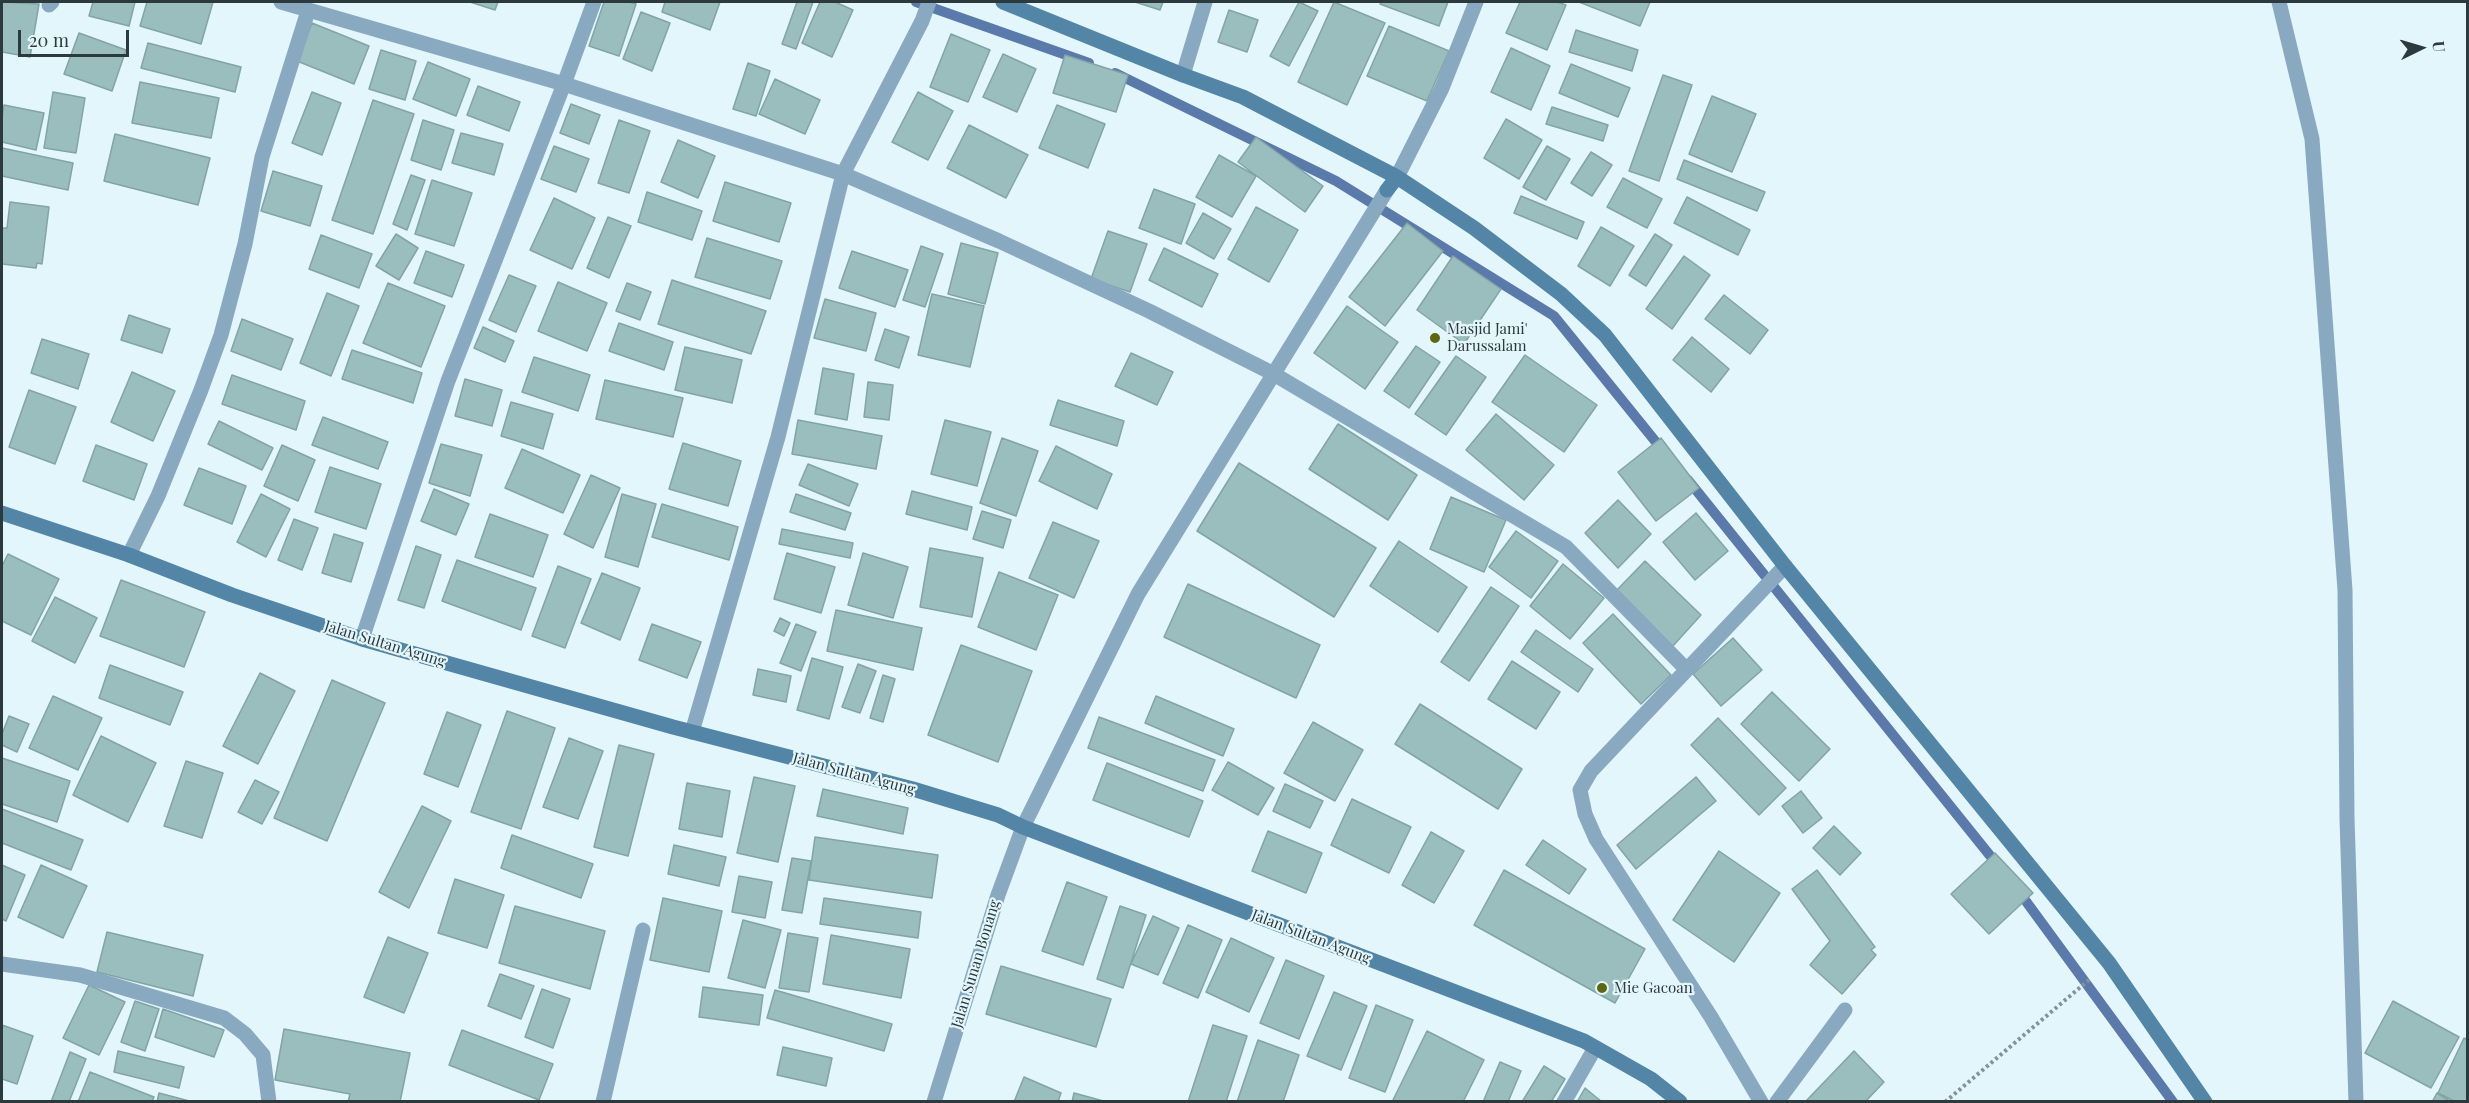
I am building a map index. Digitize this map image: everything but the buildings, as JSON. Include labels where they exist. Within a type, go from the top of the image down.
[{"type":"main road","points":[[1003,2],[1243,97],[1397,177],[1474,228],[1561,294],[1605,335],[1785,566],[2109,963],[2205,1101]]},
{"type":"main road","points":[[1387,190],[1397,177]]},
{"type":"main road","name":"Jalan Sultan Agung","points":[[2,513],[129,555],[232,595],[362,639],[692,732],[913,789],[998,815],[1023,828],[1584,1041],[1651,1079],[1680,1101]]},
{"type":"street","points":[[281,2],[564,84],[843,174],[999,241],[1149,311],[1272,373],[1566,547],[1686,669]]},
{"type":"street","points":[[362,639],[448,381],[594,2]]},
{"type":"street","points":[[692,732],[778,437],[843,174],[922,21],[929,2]]},
{"type":"street","points":[[1183,75],[1205,2]]},
{"type":"street","points":[[1397,177],[1442,88],[1476,2]]},
{"type":"street","points":[[2279,2],[2312,139],[2345,590],[2346,818],[2356,1101]]},
{"type":"street","points":[[129,555],[158,496],[221,335],[244,244],[262,157],[308,11]]},
{"type":"street","name":"Jalan Sunan Bonang","points":[[934,1101],[998,894],[1023,828],[1138,594],[1272,373],[1387,190]]},
{"type":"street","points":[[1761,1101],[1712,1017],[1596,839],[1585,814],[1580,790],[1591,771],[1785,566]]},
{"type":"street","points":[[603,1101],[643,930]]},
{"type":"street","points":[[2,964],[80,975],[224,1018],[245,1034],[263,1055],[269,1101]]},
{"type":"street","points":[[1777,1101],[1845,1010]]},
{"type":"street","points":[[1564,1101],[1595,1048]]},
{"type":"path","points":[[1945,1101],[2109,963]]},
{"type":"waterway","points":[[916,2],[1089,63]]},
{"type":"waterway","points":[[1115,73],[1336,181],[1554,316],[1664,452]]},
{"type":"waterway","points":[[1688,480],[2000,868]]},
{"type":"waterway","points":[[2017,889],[2173,1102]]},
{"type":"place","name":"Masjid Jami' Darussalam","points":[[1435,338]]},
{"type":"place","name":"Mie Gacoan","points":[[1602,988]]}]
